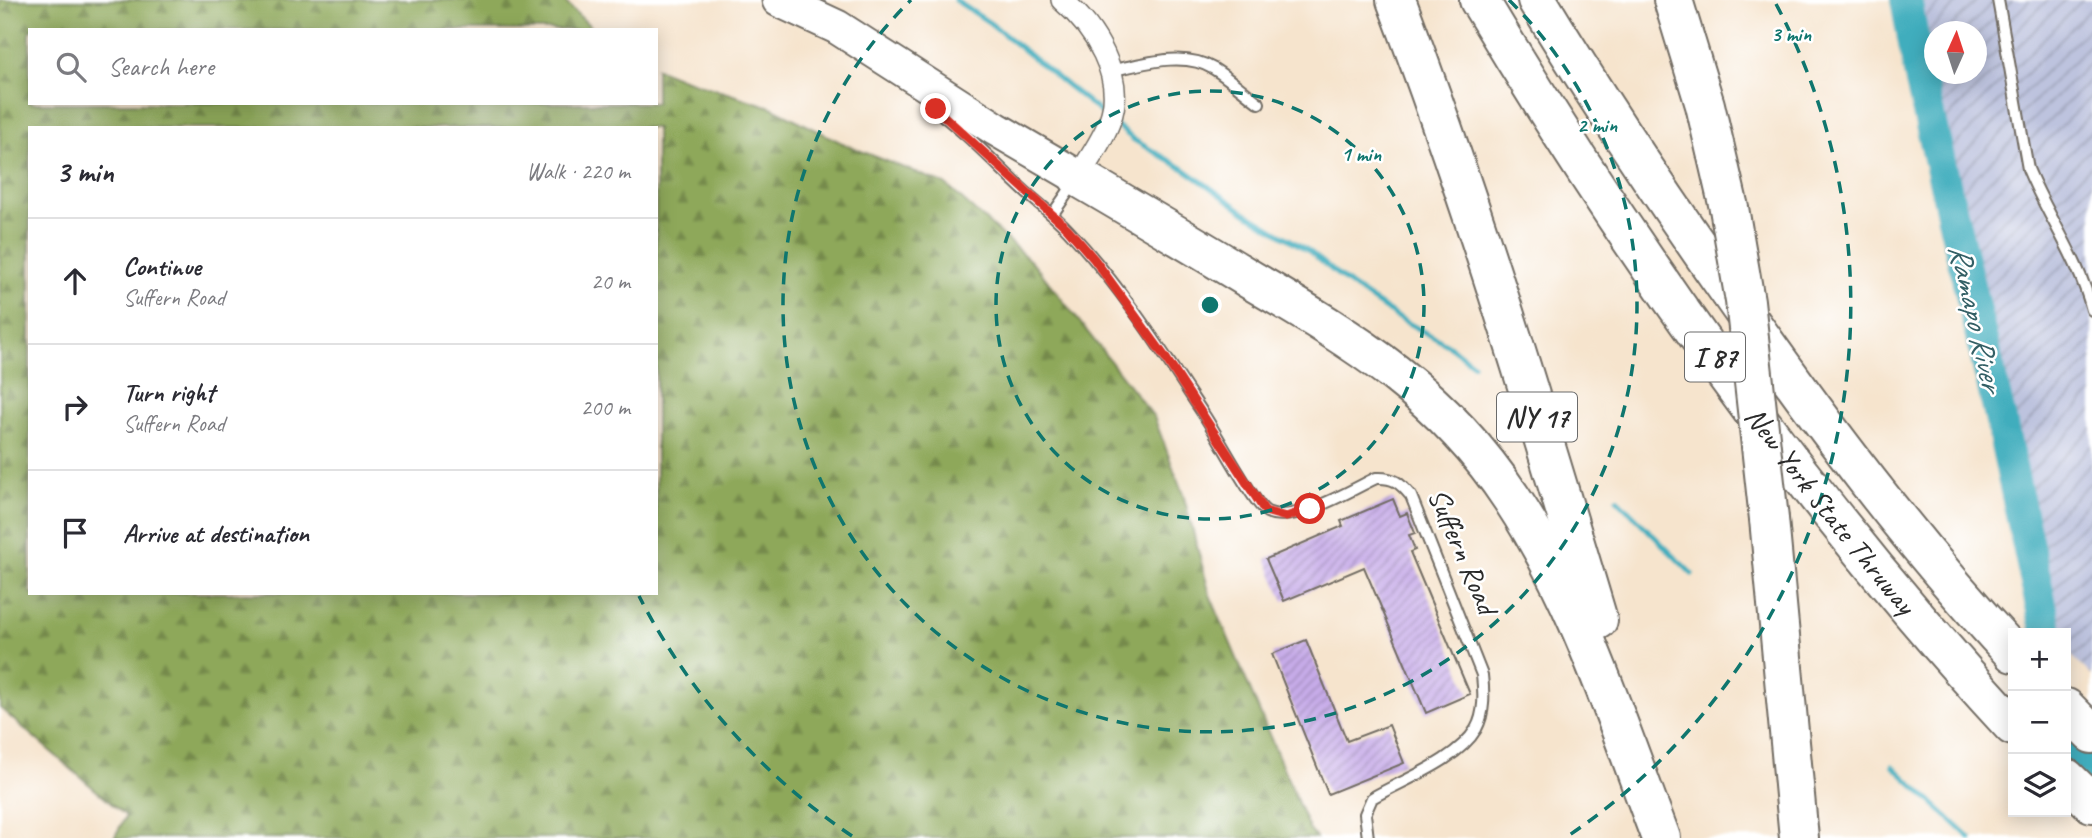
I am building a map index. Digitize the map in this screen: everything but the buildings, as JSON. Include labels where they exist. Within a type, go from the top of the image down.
[{"type":"highway","name":"NY 17","points":[[1396,0],[1501,303],[1662,838]]},
{"type":"highway","name":"New York State Thruway","points":[[1479,0],[1545,108],[1621,223],[1737,388],[1884,579],[2008,721]]},
{"type":"highway","name":"New York State Thruway","points":[[1537,0],[1662,196],[1776,359],[1845,451],[1952,584],[2008,647]]},
{"type":"highway","points":[[1673,0],[1705,105],[1729,208],[1745,301],[1769,519],[1794,837]]},
{"type":"highway","points":[[1083,169],[1349,338],[1411,384],[1461,433],[1511,498],[1555,574],[1586,642],[1662,838]]},
{"type":"highway","points":[[2071,713],[2092,734]]},
{"type":"highway","points":[[2071,783],[2092,803]]},
{"type":"main road","points":[[828,0],[880,30],[1083,169]]},
{"type":"main road","points":[[776,3],[849,34],[996,129],[1083,169]]},
{"type":"street","points":[[1062,0],[1086,9],[1114,88],[1108,125],[1083,169]]},
{"type":"lane","points":[[1998,0],[2028,169],[2038,194],[2077,265],[2092,310]]},
{"type":"lane","points":[[776,3],[877,66]]},
{"type":"lane","points":[[1110,71],[1161,61],[1184,60],[1212,68],[1259,103]]},
{"type":"lane","name":"Suffern Road","points":[[925,101],[1052,215],[1094,259],[1214,430],[1255,500],[1265,511],[1286,517],[1310,509],[1376,478],[1387,477],[1398,482],[1410,496],[1482,675],[1485,698],[1476,729],[1450,757],[1372,798],[1365,814],[1368,838]]},
{"type":"lane","points":[[1052,215],[1083,169]]},
{"type":"shaded area","points":[[1906,0],[2092,0],[2092,676],[2071,655],[2071,628],[2046,628],[2000,417],[1921,82]]},
{"type":"green space","points":[[0,0],[563,0],[592,28],[28,28],[28,105],[658,105],[658,69],[771,107],[846,145],[945,184],[1035,265],[1154,417],[1183,494],[1210,595],[1309,829],[1316,838],[114,838],[126,816],[0,708]]},
{"type":"waterway","points":[[955,0],[990,23],[1105,116]]},
{"type":"waterway","name":"Ramapo River","points":[[1906,0],[1921,82],[2000,417],[2046,628]]},
{"type":"waterway","points":[[1115,124],[1134,140],[1184,169],[1249,215],[1309,251],[1350,285],[1397,317],[1448,345],[1473,364]]},
{"type":"waterway","points":[[1617,499],[1692,574]]},
{"type":"waterway","name":"Ramapo River","points":[[2071,732],[2088,805]]},
{"type":"waterway","points":[[1893,766],[1970,838]]},
{"type":"route","points":[[936,109],[1067,228],[1094,259],[1165,357],[1214,430],[1255,500],[1265,511],[1286,517],[1310,509]]}]
